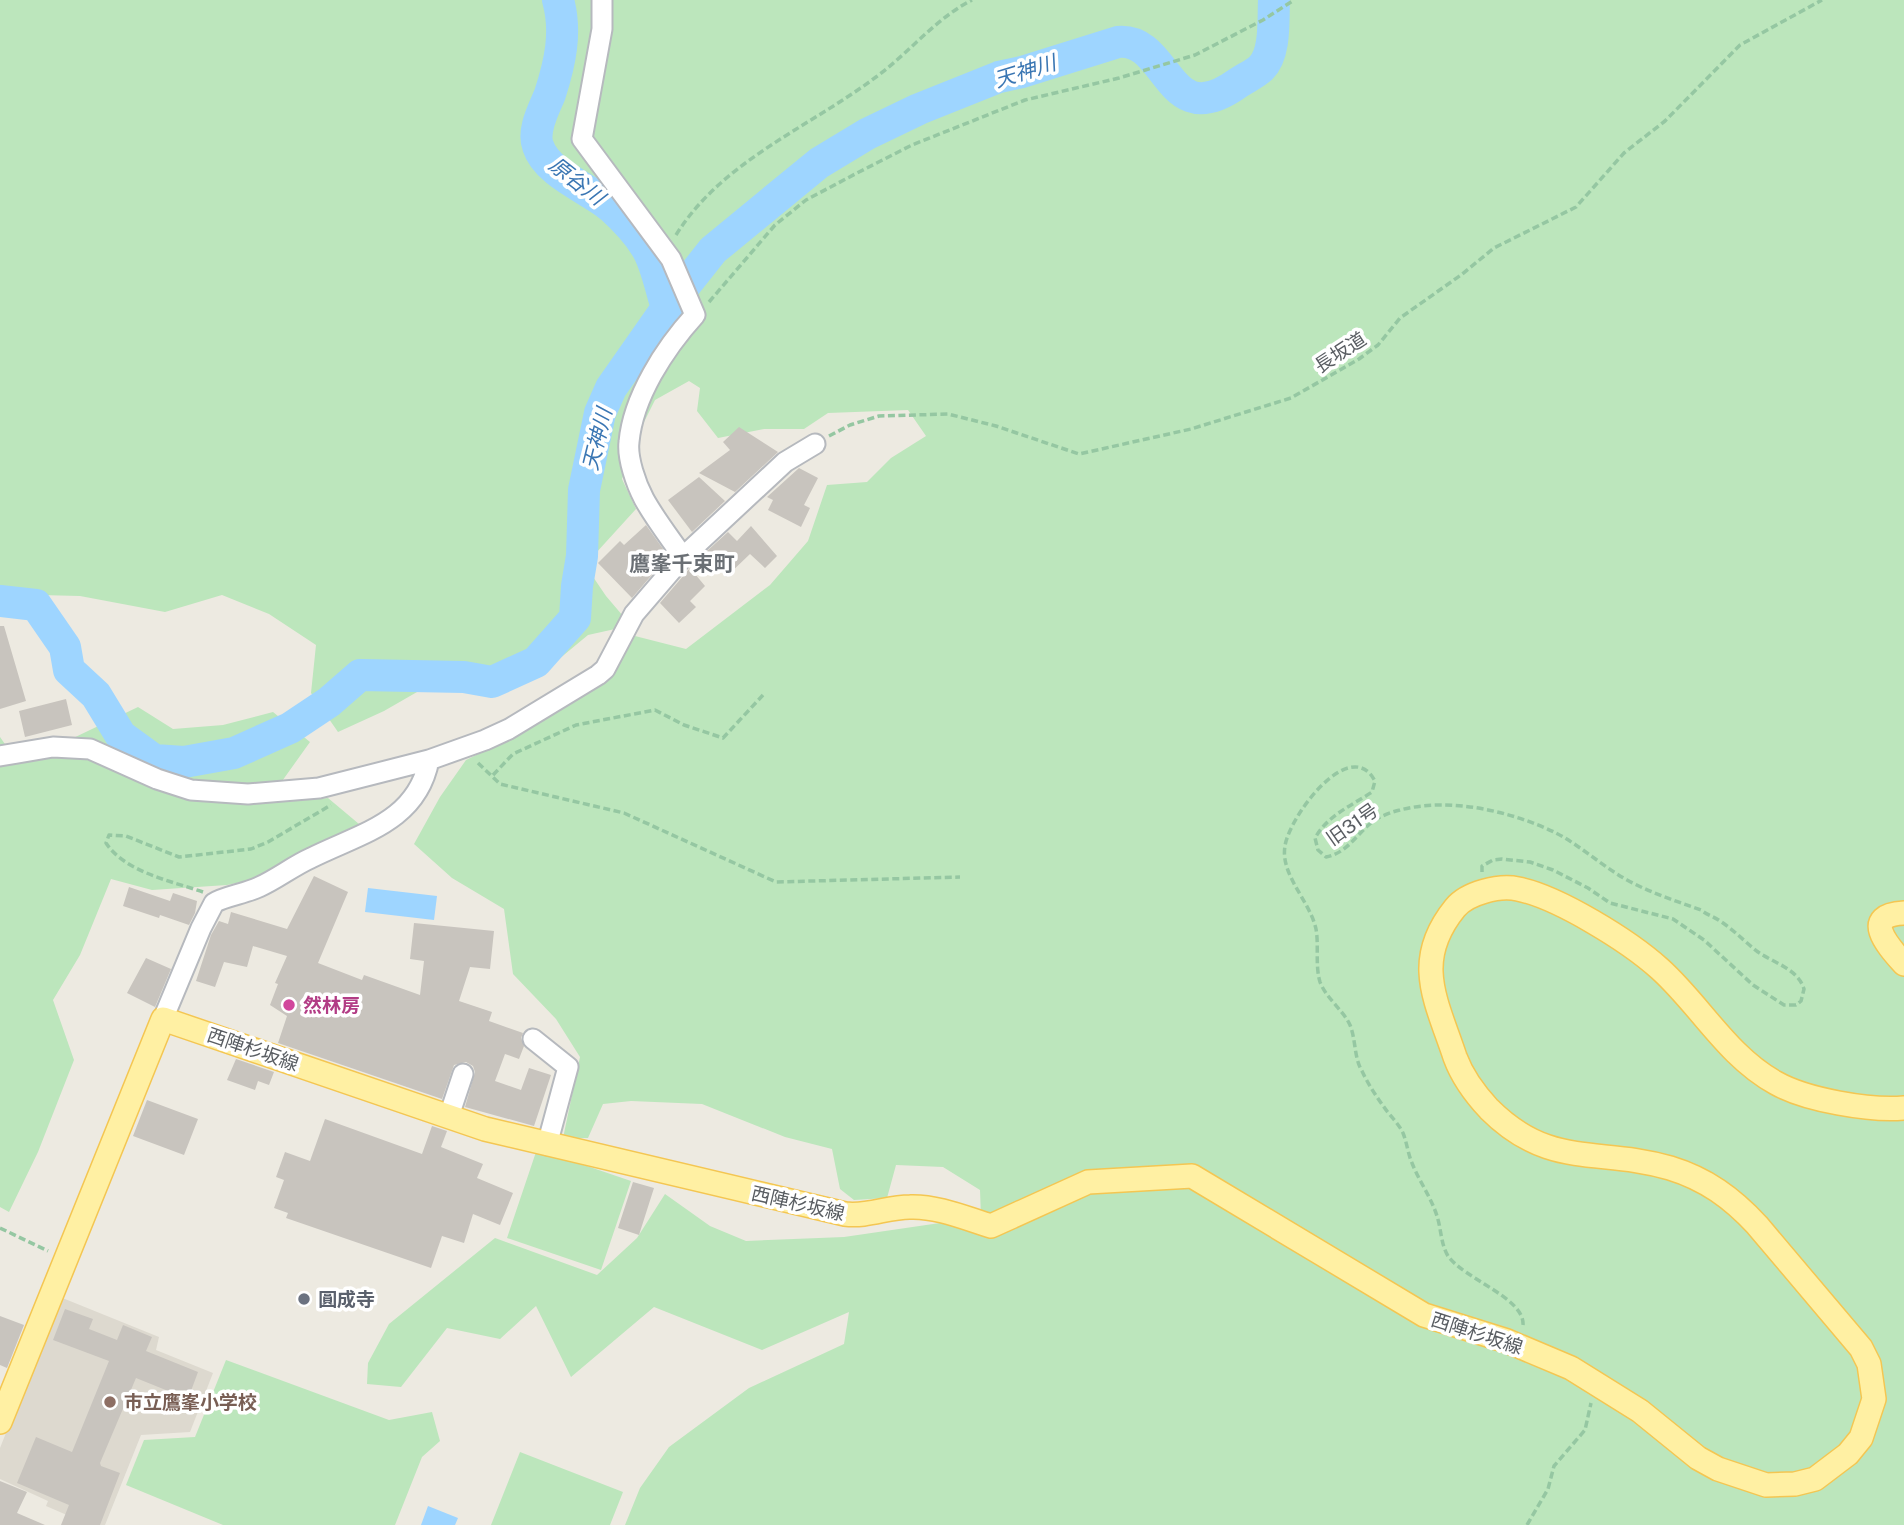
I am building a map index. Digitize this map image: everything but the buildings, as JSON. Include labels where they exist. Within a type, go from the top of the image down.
[{"type":"main road","name":"西陣杉坂線","points":[[163,1019],[485,1129],[845,1214],[859,1216],[909,1207],[933,1209],[990,1226],[1088,1182],[1192,1176],[1424,1315],[1507,1340],[1571,1368],[1640,1411],[1698,1458],[1718,1469],[1766,1485],[1795,1484],[1815,1479],[1835,1466],[1861,1438],[1874,1399],[1869,1364],[1861,1348],[1748,1216],[1720,1190],[1698,1179],[1649,1163],[1551,1150],[1524,1138],[1476,1096],[1457,1063],[1434,993],[1430,967],[1435,939],[1446,919],[1460,903],[1491,891],[1514,888],[1537,894],[1592,922],[1641,954],[1677,985],[1745,1061],[1776,1083],[1815,1098],[1904,1108]]},
{"type":"main road","points":[[1904,913],[1895,913],[1884,918],[1881,928],[1883,940],[1904,964]]},
{"type":"main road","points":[[0,1422],[163,1019]]},
{"type":"street","points":[[602,0],[602,29],[582,139],[668,255],[695,315],[675,336],[650,378],[629,444],[643,497],[683,556]]},
{"type":"street","points":[[0,756],[53,747],[90,749],[157,779],[191,790],[248,794],[319,788],[429,760],[509,729],[598,675],[605,669],[634,614],[683,556],[785,462],[815,444]]},
{"type":"street","points":[[163,1019],[214,903],[259,888],[307,859],[382,825],[403,810],[419,789],[429,760]]},
{"type":"street","points":[[534,1039],[568,1068],[547,1145]]},
{"type":"street","points":[[449,1116],[463,1073]]},
{"type":"path","points":[[668,255],[689,213],[728,175],[877,77],[954,9],[972,0]]},
{"type":"path","points":[[695,315],[726,285],[775,225],[806,200],[912,145],[1025,100],[1119,78],[1195,55],[1263,20],[1294,0]]},
{"type":"path","name":"長坂道","points":[[815,444],[850,425],[879,416],[948,414],[996,426],[1079,454],[1191,429],[1291,398],[1378,345],[1399,318],[1461,275],[1494,248],[1576,207],[1624,153],[1665,121],[1740,45],[1822,0]]},
{"type":"path","points":[[493,775],[513,754],[576,725],[654,710],[723,738],[763,695]]},
{"type":"path","points":[[460,748],[500,784],[624,813],[776,882],[960,877]]},
{"type":"path","name":"旧31号","points":[[1491,891],[1482,879],[1482,866],[1502,859],[1530,862],[1588,887],[1610,903],[1673,919],[1704,940],[1753,985],[1784,1005],[1796,1005],[1801,1000],[1804,989],[1800,979],[1760,953],[1716,918],[1653,893],[1626,879],[1555,833],[1516,818],[1474,808],[1428,806],[1399,810],[1373,822],[1346,848],[1326,858],[1318,850],[1315,838],[1321,828],[1327,820],[1372,792],[1375,781],[1370,772],[1362,767],[1342,769],[1303,805],[1284,846],[1285,864],[1315,928],[1320,982],[1350,1026],[1360,1068],[1402,1131],[1412,1164],[1438,1216],[1447,1256],[1468,1275],[1517,1306],[1524,1317],[1522,1330],[1507,1340]]},
{"type":"path","points":[[214,903],[204,893],[144,872],[113,853],[106,843],[109,835],[126,836],[179,857],[251,849],[335,803]]},
{"type":"path","points":[[0,1228],[66,1259]]},
{"type":"path","points":[[1527,1525],[1548,1489],[1554,1466],[1585,1430],[1591,1401],[1582,1375]]},
{"type":"shaded area","name":"市立鷹峯小学校","points":[[60,1297],[159,1337],[156,1350],[213,1373],[190,1432],[141,1435],[105,1525],[90,1525],[46,1506],[48,1501],[0,1479],[0,1448]]},
{"type":"green space","points":[[0,0],[1904,0],[1904,1525],[625,1525],[640,1488],[669,1447],[749,1388],[844,1344],[849,1312],[762,1350],[654,1307],[571,1377],[536,1306],[500,1339],[447,1328],[401,1387],[367,1384],[368,1363],[389,1324],[495,1238],[597,1275],[637,1238],[665,1194],[710,1226],[746,1241],[844,1237],[981,1217],[980,1190],[943,1167],[896,1165],[887,1198],[854,1200],[840,1189],[832,1149],[785,1137],[702,1104],[631,1101],[603,1104],[588,1138],[563,1138],[580,1057],[556,1019],[513,974],[504,909],[452,878],[414,844],[440,797],[466,760],[507,740],[614,673],[635,636],[686,649],[770,585],[808,541],[827,485],[867,482],[891,458],[926,436],[908,410],[828,413],[804,429],[764,429],[718,438],[697,411],[700,388],[689,381],[655,400],[641,428],[622,479],[636,509],[585,565],[623,616],[615,629],[588,635],[559,659],[508,688],[424,688],[384,711],[338,732],[311,693],[316,645],[269,614],[222,595],[165,612],[80,596],[0,594]]},
{"type":"green space","points":[[138,707],[173,729],[223,725],[273,712],[310,742],[280,784],[284,802],[328,798],[359,824],[310,847],[264,877],[227,885],[152,890],[111,879],[80,955],[53,1000],[74,1060],[38,1152],[9,1212],[0,1207],[0,737],[19,764]]},
{"type":"green space","points":[[537,1149],[631,1181],[601,1270],[507,1238]]},
{"type":"green space","points":[[226,1360],[389,1420],[432,1412],[440,1441],[422,1457],[395,1525],[223,1525],[126,1485],[144,1440],[195,1437]]},
{"type":"green space","points":[[520,1452],[623,1492],[610,1525],[491,1525]]},
{"type":"water","points":[[368,888],[437,896],[434,920],[365,912]]},
{"type":"water","points":[[428,1506],[458,1518],[455,1525],[421,1525]]},
{"type":"waterway","name":"原谷川","points":[[558,0],[562,24],[561,47],[554,82],[536,133],[538,146],[550,165],[611,207],[639,237],[653,260],[667,308]]},
{"type":"waterway","name":"天神川","points":[[0,601],[36,605],[65,647],[69,670],[96,695],[121,736],[154,760],[184,762],[234,753],[290,728],[329,702],[360,675],[464,677],[492,682],[536,662],[575,618],[582,556],[584,490],[600,413],[611,388],[667,308],[713,250],[819,163],[867,134],[919,109],[999,77],[1118,42],[1135,44],[1149,54],[1182,92],[1196,98],[1214,96],[1256,72],[1266,62],[1273,36],[1274,0]]},
{"type":"place","name":"然林房","points":[[289,1005]]},
{"type":"place","name":"圓成寺","points":[[304,1299]]},
{"type":"place","name":"市立鷹峯小学校","points":[[110,1402]]},
{"type":"district","name":"鷹峯千束町","points":[[682,563]]}]
